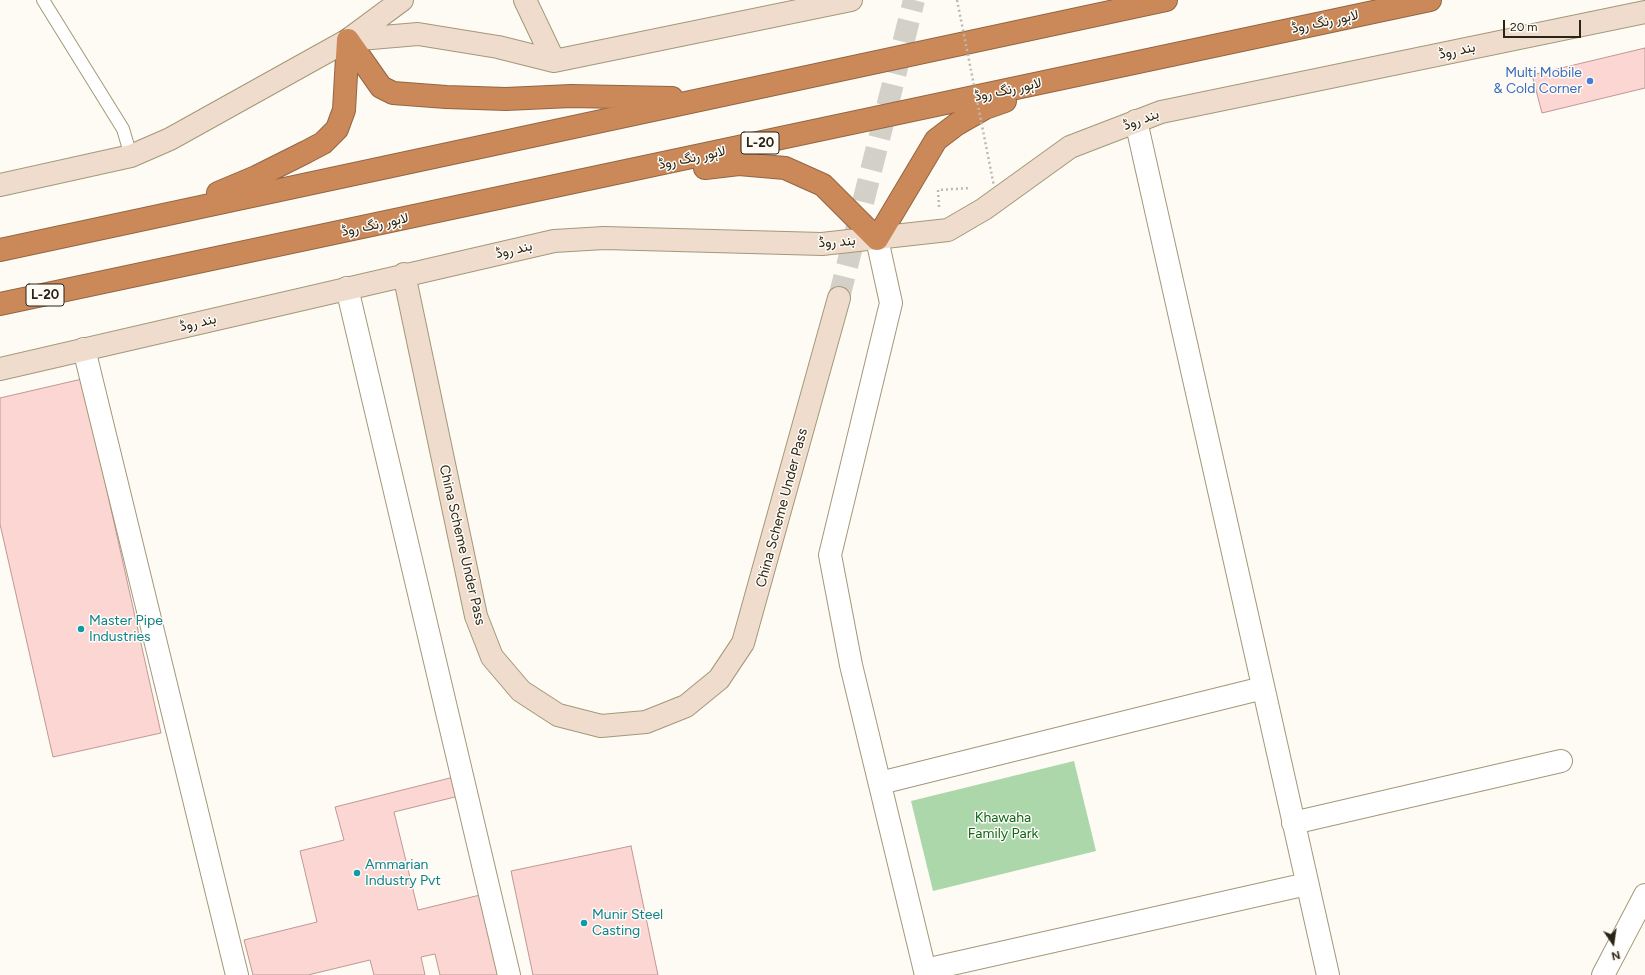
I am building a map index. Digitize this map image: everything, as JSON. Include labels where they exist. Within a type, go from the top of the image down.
[{"type":"highway","points":[[0,250],[1166,0]]},
{"type":"highway","name":"لاہور رنگ روڈ","points":[[0,304],[534,192],[1430,0]]},
{"type":"highway","points":[[348,40],[381,87],[393,92],[446,97],[506,99],[571,96],[708,99]]},
{"type":"highway","points":[[163,215],[256,178],[323,143],[337,130],[344,110],[348,40]]},
{"type":"highway","points":[[534,192],[738,164],[785,168],[822,185],[878,239],[936,140],[957,124],[985,108],[1103,69]]},
{"type":"main road","points":[[0,185],[131,156],[170,139],[348,40],[402,0]]},
{"type":"main road","points":[[525,0],[554,61]]},
{"type":"main road","points":[[348,40],[418,34],[498,47],[554,61],[851,0]]},
{"type":"main road","name":"بند روڈ","points":[[0,369],[554,240],[604,238],[822,244],[878,239],[948,230],[984,209],[1070,147],[1161,112],[1645,12]]},
{"type":"main road","name":"China Scheme Under Pass","points":[[404,274],[476,616],[492,657],[521,692],[558,715],[602,726],[646,722],[686,706],[719,679],[743,643],[840,298]]},
{"type":"street","points":[[1136,121],[1328,975]]},
{"type":"street","points":[[878,239],[891,303],[830,555],[851,665],[925,972],[1307,884]]},
{"type":"street","points":[[347,288],[509,975]]},
{"type":"street","points":[[84,350],[237,975]]},
{"type":"street","points":[[880,783],[1263,688]]},
{"type":"street","points":[[1293,823],[1561,761]]},
{"type":"street","points":[[1603,975],[1645,896]]},
{"type":"lane","points":[[43,0],[123,129],[131,156]]},
{"type":"path","points":[[957,0],[994,186]]},
{"type":"green space","name":"Khawaha Family Park","points":[[1074,761],[1096,851],[933,891],[911,801]]},
{"type":"building","name":"Multi Mobile & Cold Corner","points":[[1645,48],[1645,88],[1542,113],[1532,75]]},
{"type":"building","name":"Master Pipe Industries","points":[[82,379],[161,733],[53,757],[0,524],[0,398]]},
{"type":"building","name":"Ammarian Industry Pvt","points":[[454,777],[459,796],[394,812],[418,910],[480,895],[500,975],[440,975],[435,954],[421,957],[425,975],[374,975],[370,960],[308,975],[253,975],[244,940],[317,922],[300,851],[344,840],[335,807]]},
{"type":"building","name":"Munir Steel Casting","points":[[631,846],[658,975],[533,975],[511,871]]},
{"type":"tunnel","points":[[839,298],[914,0]]},
{"type":"place","name":"Multi Mobile & Cold Corner","points":[[1590,81]]},
{"type":"place","name":"Master Pipe Industries","points":[[81,629]]},
{"type":"place","name":"Ammarian Industry Pvt","points":[[357,873]]},
{"type":"place","name":"Munir Steel Casting","points":[[584,923]]}]
